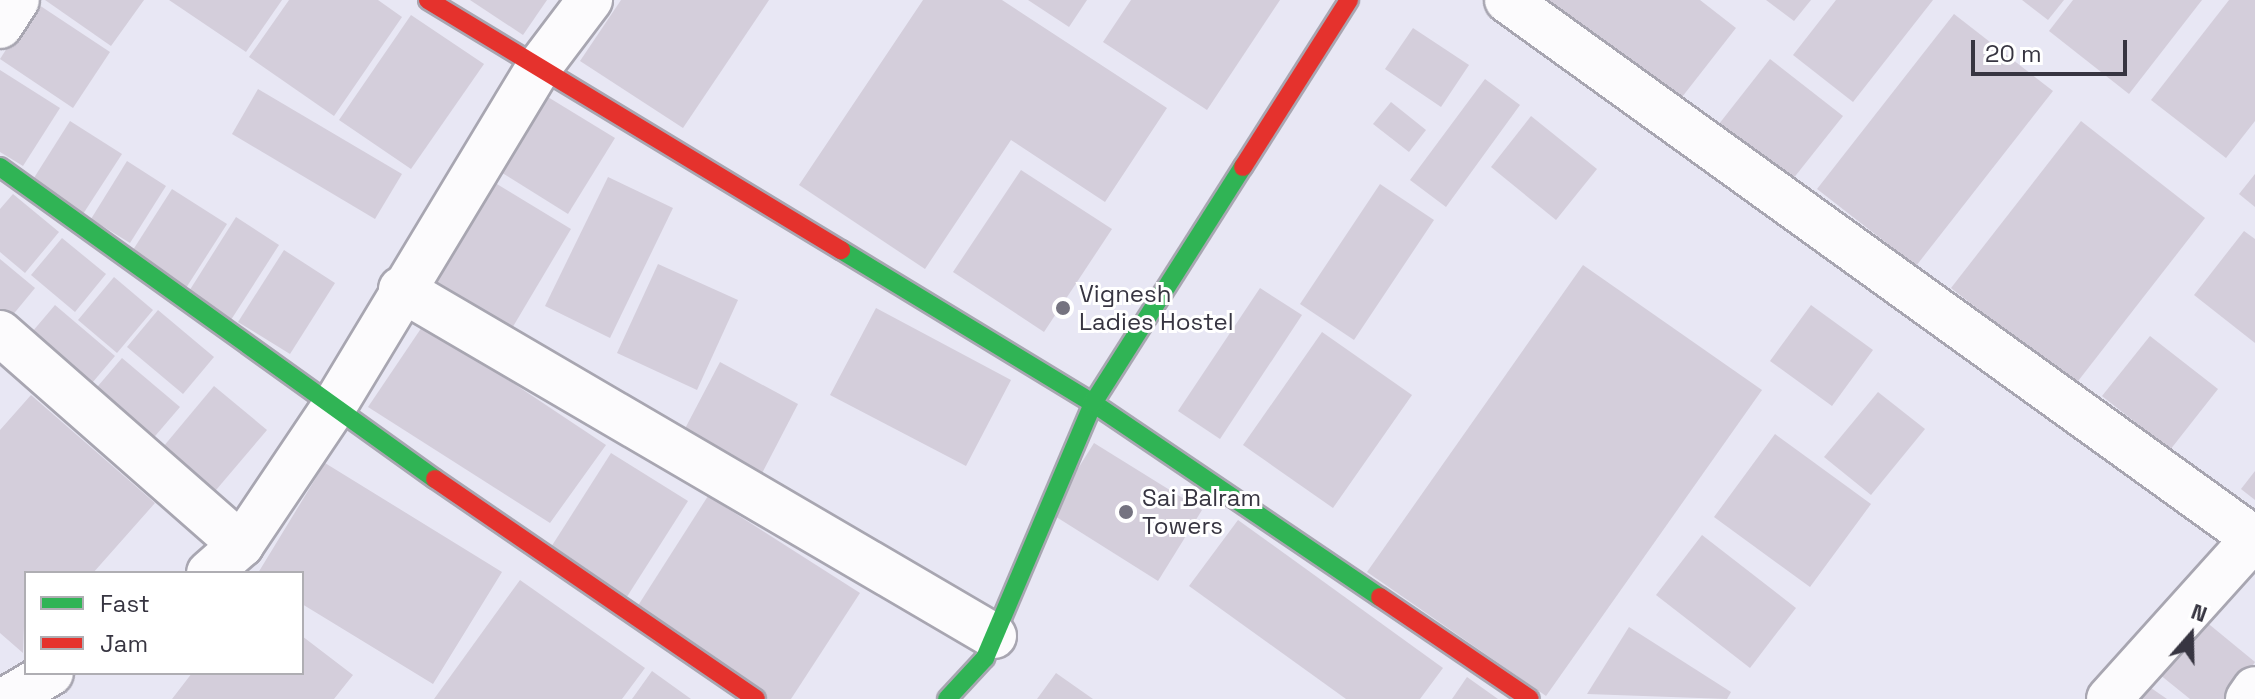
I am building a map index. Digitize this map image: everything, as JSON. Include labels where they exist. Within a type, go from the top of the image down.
[{"type":"street","points":[[0,26],[17,0]]},
{"type":"street","points":[[428,0],[537,70],[1093,403],[1530,699]]},
{"type":"street","points":[[0,333],[225,559],[333,408],[401,289],[537,70],[590,0]]},
{"type":"street","points":[[947,699],[985,658],[1093,403],[1349,0]]},
{"type":"street","points":[[1507,0],[2254,538],[2109,699]]},
{"type":"street","points":[[0,167],[333,408],[756,699]]},
{"type":"street","points":[[401,289],[994,636]]},
{"type":"street","points":[[6,693],[46,675]]},
{"type":"street","points":[[2248,699],[2255,689]]},
{"type":"building","points":[[45,0],[144,0],[111,46]]},
{"type":"building","points":[[169,0],[282,0],[246,52]]},
{"type":"building","points":[[289,0],[378,0],[402,17],[334,116],[249,57]]},
{"type":"building","points":[[470,0],[547,0],[523,35]]},
{"type":"building","points":[[621,0],[769,0],[683,128],[580,61]]},
{"type":"building","points":[[923,0],[1002,0],[1167,108],[1105,202],[1011,140],[925,269],[799,185]]},
{"type":"building","points":[[1028,0],[1087,0],[1069,27]]},
{"type":"building","points":[[1131,0],[1280,0],[1207,110],[1103,42]]},
{"type":"building","points":[[1520,0],[1700,0],[1736,28],[1668,115]]},
{"type":"building","points":[[1766,0],[1811,0],[1794,21]]},
{"type":"building","points":[[1836,0],[1933,0],[1853,102],[1793,55]]},
{"type":"building","points":[[2022,0],[2064,0],[2048,20]]},
{"type":"building","points":[[2073,0],[2202,0],[2129,94],[2049,31]]},
{"type":"building","points":[[2229,0],[2255,0],[2255,121],[2226,158],[2151,100]]},
{"type":"building","points":[[36,3],[110,52],[73,108],[0,59]]},
{"type":"building","points":[[1954,14],[2053,91],[1916,266],[1817,189]]},
{"type":"building","points":[[411,15],[484,64],[411,169],[339,120]]},
{"type":"building","points":[[1413,28],[1469,65],[1441,107],[1385,69]]},
{"type":"building","points":[[1770,59],[1843,116],[1781,194],[1708,138]]},
{"type":"building","points":[[0,70],[60,108],[23,166],[0,152]]},
{"type":"building","points":[[1485,79],[1520,105],[1446,207],[1410,180]]},
{"type":"building","points":[[258,89],[402,174],[375,219],[232,134]]},
{"type":"building","points":[[538,91],[615,138],[568,214],[491,166]]},
{"type":"building","points":[[1391,102],[1426,130],[1409,152],[1373,124]]},
{"type":"building","points":[[1531,116],[1597,169],[1556,220],[1491,167]]},
{"type":"building","points":[[70,121],[122,154],[83,214],[32,181]]},
{"type":"building","points":[[2081,121],[2205,218],[2075,385],[1951,288]]},
{"type":"building","points":[[127,161],[166,186],[130,243],[91,219]]},
{"type":"building","points":[[1021,170],[1112,229],[1044,332],[953,272]]},
{"type":"building","points":[[2255,174],[2255,207],[2239,194]]},
{"type":"building","points":[[608,177],[673,208],[610,338],[545,306]]},
{"type":"building","points":[[492,181],[571,229],[508,335],[428,286]]},
{"type":"building","points":[[1380,184],[1434,220],[1354,340],[1300,304]]},
{"type":"building","points":[[172,189],[227,224],[186,288],[131,253]]},
{"type":"building","points":[[13,194],[59,232],[25,273],[0,252],[0,209]]},
{"type":"building","points":[[236,217],[279,245],[229,323],[186,296]]},
{"type":"building","points":[[2244,231],[2255,239],[2255,343],[2194,295]]},
{"type":"building","points":[[62,238],[106,274],[75,312],[31,275]]},
{"type":"building","points":[[284,250],[335,283],[290,354],[238,322]]},
{"type":"building","points":[[0,259],[35,288],[2,328],[0,325]]},
{"type":"building","points":[[658,264],[738,300],[697,390],[617,353]]},
{"type":"building","points":[[1583,265],[1762,390],[1546,696],[1367,572]]},
{"type":"building","points":[[114,277],[153,310],[117,353],[78,320]]},
{"type":"building","points":[[1260,288],[1302,315],[1220,439],[1178,411]]},
{"type":"building","points":[[55,305],[115,356],[81,396],[21,345]]},
{"type":"building","points":[[1811,305],[1873,350],[1832,406],[1770,361]]},
{"type":"building","points":[[876,308],[1011,380],[966,466],[830,395]]},
{"type":"building","points":[[158,310],[214,357],[183,394],[127,347]]},
{"type":"building","points":[[424,324],[606,445],[550,523],[368,407]]},
{"type":"building","points":[[1322,332],[1412,395],[1333,508],[1243,445]]},
{"type":"building","points":[[2150,336],[2218,389],[2170,450],[2102,396]]},
{"type":"building","points":[[122,358],[180,407],[144,449],[86,400]]},
{"type":"building","points":[[720,362],[798,404],[758,481],[679,440]]},
{"type":"building","points":[[214,386],[267,430],[205,503],[153,459]]},
{"type":"building","points":[[1878,392],[1925,429],[1871,495],[1824,457]]},
{"type":"building","points":[[31,395],[155,503],[95,571],[24,571],[23,653],[0,633],[0,430]]},
{"type":"building","points":[[1775,434],[1871,504],[1810,587],[1714,517]]},
{"type":"building","name":"Sai Balram Towers","points":[[1094,443],[1202,510],[1158,581],[1050,513]]},
{"type":"building","points":[[611,453],[688,501],[623,603],[546,555]]},
{"type":"building","points":[[325,463],[502,572],[433,684],[304,605],[304,571],[259,571]]},
{"type":"building","points":[[2255,471],[2255,500],[2241,489]]},
{"type":"building","points":[[708,496],[860,593],[791,699],[765,699],[632,615]]},
{"type":"building","points":[[1238,520],[1443,668],[1420,699],[1346,699],[1189,586]]},
{"type":"building","points":[[1702,535],[1796,608],[1750,668],[1656,595]]},
{"type":"building","points":[[520,580],[645,668],[622,699],[434,699]]},
{"type":"building","points":[[2199,616],[2255,662],[2231,699],[2190,699],[2154,670]]},
{"type":"building","points":[[1629,627],[1731,692],[1727,699],[1587,694]]},
{"type":"building","points":[[304,638],[353,675],[334,699],[172,699],[190,675],[304,675]]},
{"type":"building","points":[[652,671],[691,699],[632,699]]},
{"type":"building","points":[[1056,673],[1093,699],[1037,699]]},
{"type":"building","points":[[1467,677],[1498,699],[1452,699]]},
{"type":"building","points":[[2141,681],[2167,699],[2128,699]]},
{"type":"traffic: fast","points":[[0,167],[435,479]]},
{"type":"traffic: fast","points":[[947,699],[985,658],[1093,403],[1243,167]]},
{"type":"traffic: fast","points":[[841,250],[1093,403],[1380,597]]},
{"type":"traffic: jam","points":[[428,0],[841,250]]},
{"type":"traffic: jam","points":[[1243,167],[1349,0]]},
{"type":"traffic: jam","points":[[435,479],[756,699]]},
{"type":"traffic: jam","points":[[1380,597],[1530,699]]},
{"type":"place","name":"Vignesh Ladies Hostel","points":[[1063,308]]},
{"type":"place","name":"Sai Balram Towers","points":[[1126,512]]}]
